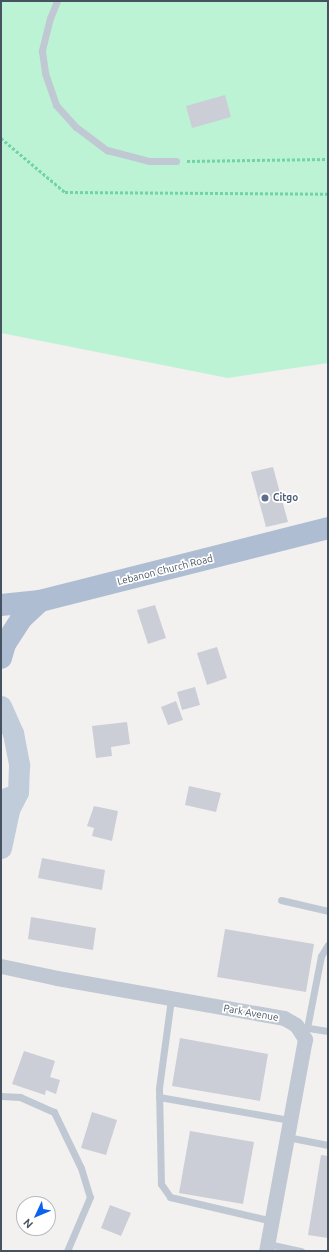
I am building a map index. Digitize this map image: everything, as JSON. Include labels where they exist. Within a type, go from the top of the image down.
[{"type":"main road","name":"Lebanon Church Road","points":[[1,605],[40,601],[328,528]]},
{"type":"main road","points":[[1,658],[5,644],[21,619],[40,601]]},
{"type":"main road","points":[[1,706],[13,733],[19,765],[18,792],[8,810]]},
{"type":"main road","points":[[1,741],[7,765],[8,810],[1,847]]},
{"type":"street","name":"Park Avenue","points":[[1,966],[171,999],[284,1018],[301,1026]]},
{"type":"street","points":[[267,1248],[305,1040],[301,1026]]},
{"type":"lane","points":[[57,1],[50,18],[42,51],[45,73],[56,105],[76,127],[107,150],[149,161],[176,161]]},
{"type":"lane","points":[[281,900],[328,911]]},
{"type":"lane","points":[[328,945],[321,956],[301,1026],[328,1031]]},
{"type":"lane","points":[[171,999],[159,1096],[161,1184],[170,1197],[272,1221]]},
{"type":"lane","points":[[1,1096],[20,1097],[54,1112],[81,1168],[90,1197],[67,1251]]},
{"type":"lane","points":[[159,1096],[290,1120]]},
{"type":"lane","points":[[287,1137],[328,1145]]},
{"type":"lane","points":[[267,1248],[301,1251]]},
{"type":"path","points":[[1,138],[65,192],[328,194]]},
{"type":"path","points":[[176,161],[328,159]]},
{"type":"green space","points":[[1,1],[328,1],[328,363],[228,378],[1,333]]},
{"type":"building","points":[[225,95],[231,117],[192,128],[186,106]]},
{"type":"building","name":"Citgo","points":[[273,467],[288,522],[266,527],[251,472]]},
{"type":"building","points":[[155,605],[166,638],[148,644],[137,610]]},
{"type":"building","points":[[217,647],[227,678],[207,685],[197,653]]},
{"type":"building","points":[[195,687],[200,705],[182,710],[177,692]]},
{"type":"building","points":[[176,701],[183,720],[168,725],[161,707]]},
{"type":"building","points":[[127,722],[130,744],[111,747],[112,756],[96,758],[92,726]]},
{"type":"building","points":[[189,786],[221,793],[216,812],[185,805]]},
{"type":"building","points":[[94,806],[118,811],[112,841],[92,836],[94,828],[87,826]]},
{"type":"building","points":[[42,858],[105,870],[102,890],[38,878]]},
{"type":"building","points":[[31,917],[96,928],[93,950],[28,939]]},
{"type":"building","points":[[225,929],[314,944],[306,992],[217,977]]},
{"type":"building","points":[[180,1038],[268,1054],[260,1101],[172,1086]]},
{"type":"building","points":[[24,1051],[55,1061],[50,1077],[60,1080],[56,1094],[46,1090],[45,1095],[12,1084]]},
{"type":"building","points":[[92,1112],[117,1120],[106,1155],[81,1148]]},
{"type":"building","points":[[190,1131],[254,1142],[243,1204],[179,1193]]},
{"type":"building","points":[[321,1155],[328,1156],[328,1238],[308,1235]]},
{"type":"building","points":[[110,1205],[131,1213],[121,1236],[101,1228]]},
{"type":"place","name":"Citgo","points":[[265,498]]}]
